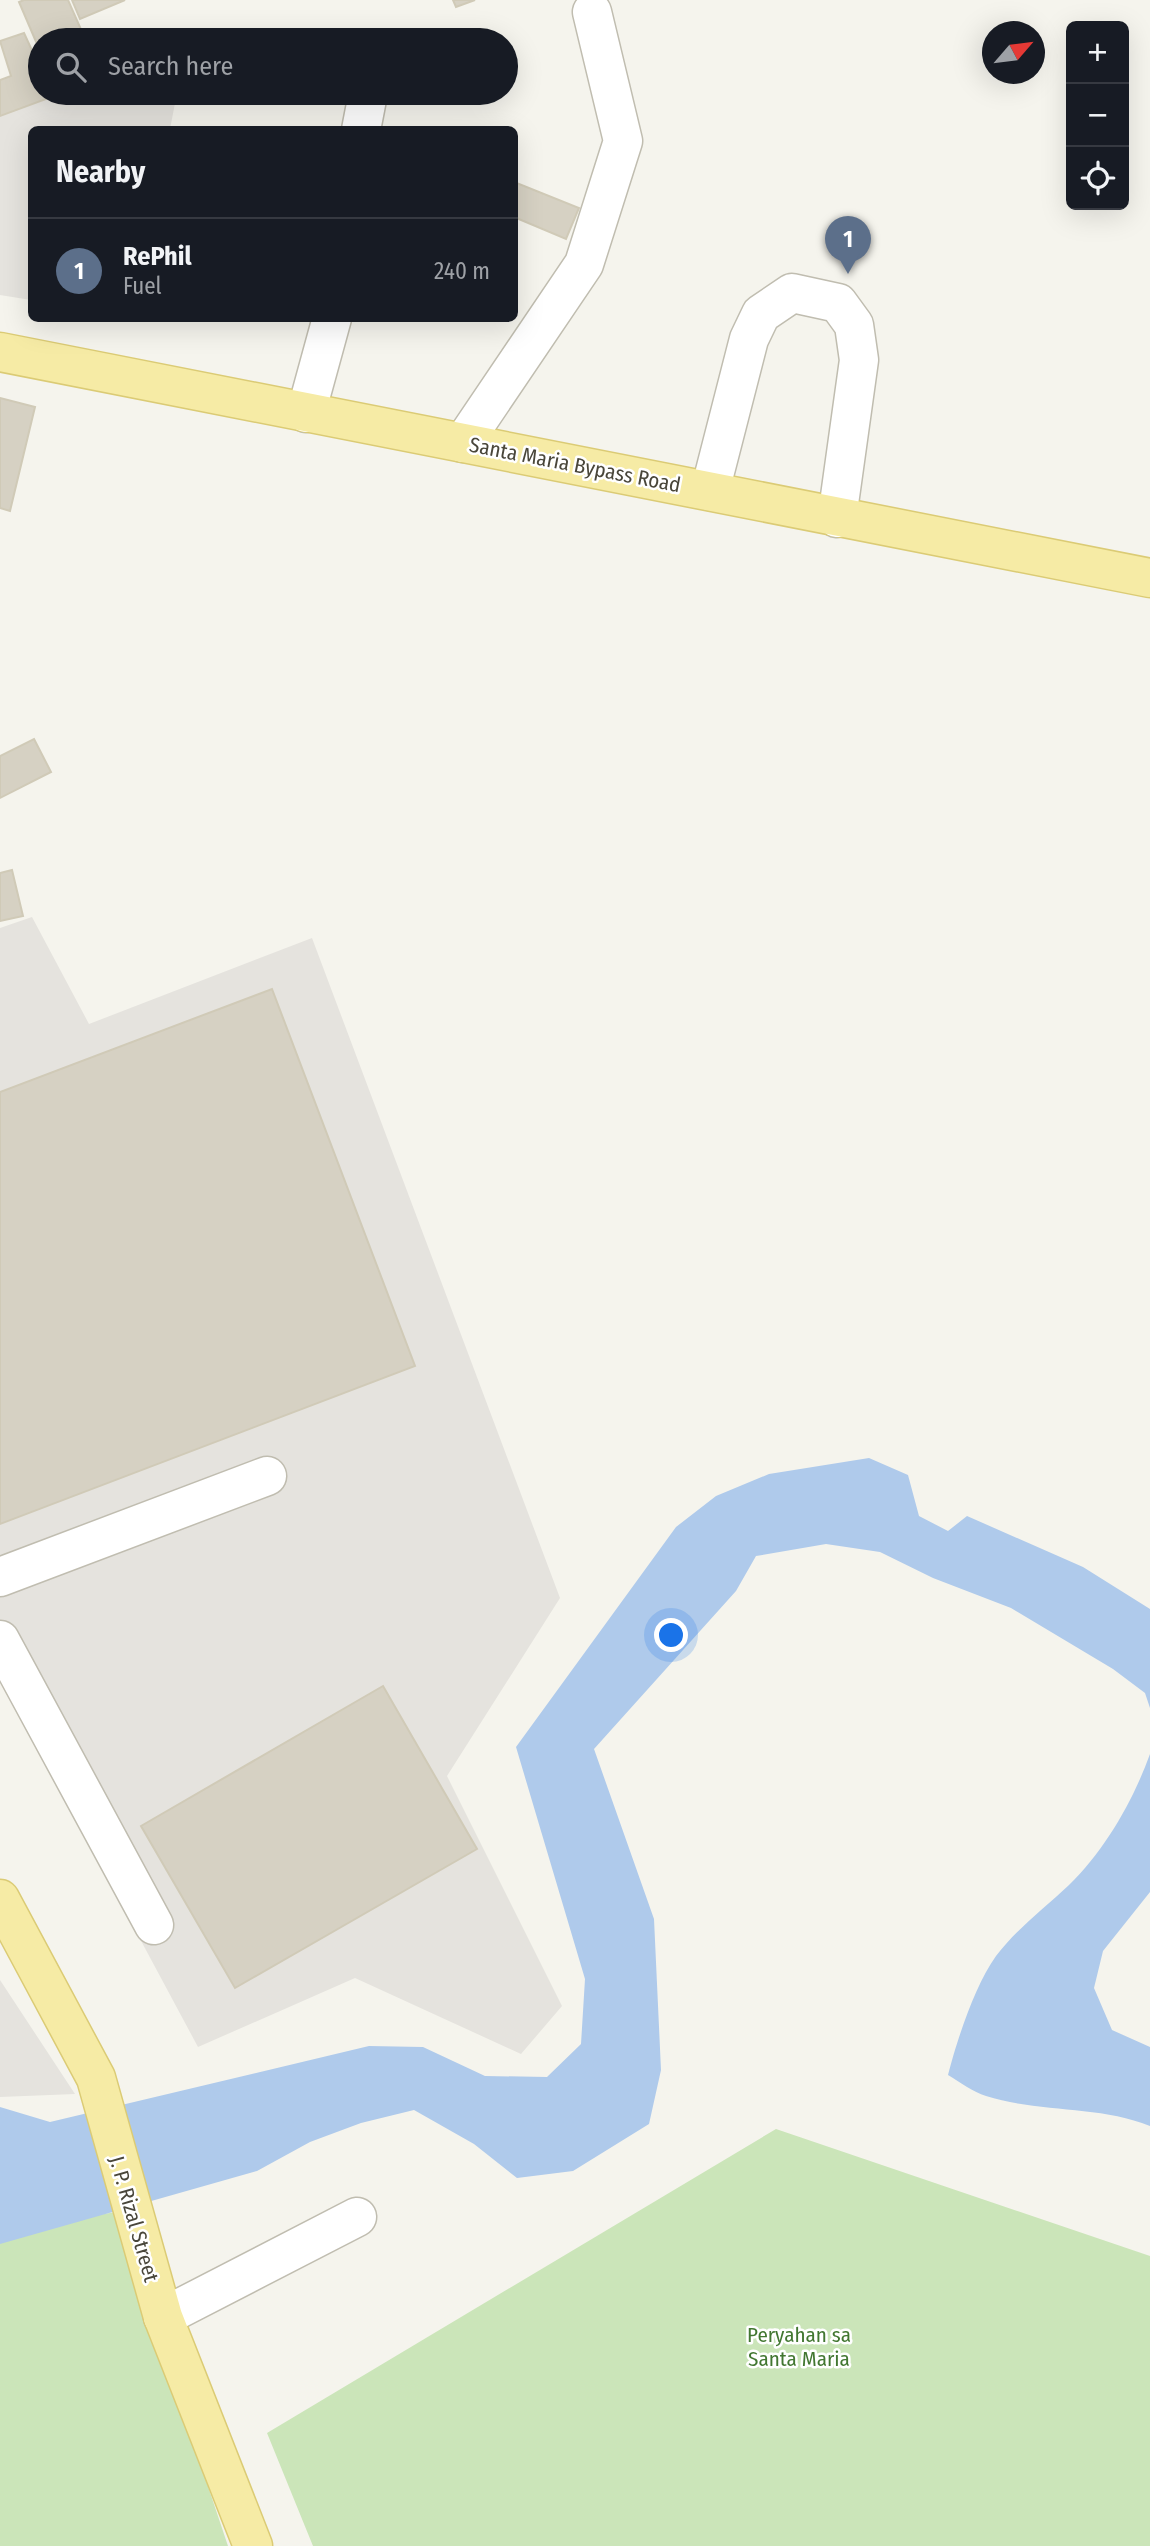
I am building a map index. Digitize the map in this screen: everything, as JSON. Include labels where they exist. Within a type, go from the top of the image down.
[{"type":"main road","name":"Santa Maria Bypass Road","points":[[0,352],[1150,578]]},
{"type":"main road","name":"J. P. Rizal Street","points":[[0,1899],[96,2078],[143,2257],[163,2317],[253,2546]]},
{"type":"lane","points":[[463,443],[584,264],[623,141],[593,12]]},
{"type":"lane","points":[[710,491],[749,340],[761,314],[792,293],[838,303],[854,325],[859,360],[837,518]]},
{"type":"lane","points":[[306,412],[331,322]]},
{"type":"lane","points":[[0,1577],[267,1476]]},
{"type":"lane","points":[[0,1640],[154,1925]]},
{"type":"lane","points":[[163,2317],[357,2217]]},
{"type":"shaded area","points":[[28,104],[175,105],[171,126],[28,126],[28,300],[0,295],[0,116]]},
{"type":"shaded area","points":[[32,917],[89,1024],[312,938],[560,1598],[447,1776],[562,2006],[521,2054],[355,1978],[198,2047],[0,1678],[0,928]]},
{"type":"shaded area","points":[[0,1980],[75,2094],[0,2097]]},
{"type":"green space","name":"Peryahan sa Santa Maria","points":[[776,2129],[1150,2256],[1150,2546],[313,2546],[267,2433]]},
{"type":"green space","points":[[116,2212],[228,2546],[0,2546],[0,2231]]},
{"type":"water","points":[[869,1458],[908,1475],[919,1516],[948,1531],[967,1516],[1083,1567],[1150,1609],[1150,1708],[1145,1693],[1113,1669],[1011,1608],[933,1578],[880,1552],[826,1544],[756,1556],[736,1591],[594,1749],[654,1919],[661,2070],[649,2124],[573,2171],[517,2178],[474,2144],[414,2110],[361,2123],[310,2142],[257,2171],[0,2244],[0,2107],[50,2122],[369,2046],[423,2047],[485,2076],[547,2077],[581,2044],[585,1979],[516,1747],[676,1527],[716,1496],[769,1474]]},
{"type":"water","points":[[1150,1754],[1150,1892],[1103,1951],[1094,1988],[1112,2030],[1150,2047],[1150,2126],[1110,2115],[1027,2105],[976,2092],[948,2075],[974,1997],[988,1968],[1004,1946],[1069,1885],[1106,1841],[1126,1807]]},
{"type":"building","points":[[68,0],[80,28],[30,28],[19,2]]},
{"type":"building","points":[[72,0],[125,0],[80,19]]},
{"type":"building","points":[[453,0],[475,0],[456,7]]},
{"type":"building","points":[[24,33],[28,42],[30,105],[0,116],[0,80],[11,76],[0,41]]},
{"type":"building","points":[[518,184],[579,208],[566,239],[518,219]]},
{"type":"building","points":[[0,398],[35,407],[10,511],[0,508]]},
{"type":"building","points":[[34,739],[51,772],[0,798],[0,756]]},
{"type":"building","points":[[12,870],[23,916],[0,921],[0,873]]},
{"type":"building","points":[[272,989],[415,1366],[0,1524],[0,1092]]},
{"type":"building","points":[[383,1686],[477,1849],[235,1988],[141,1826]]},
{"type":"place","name":"RePhil","points":[[848,274]]}]
